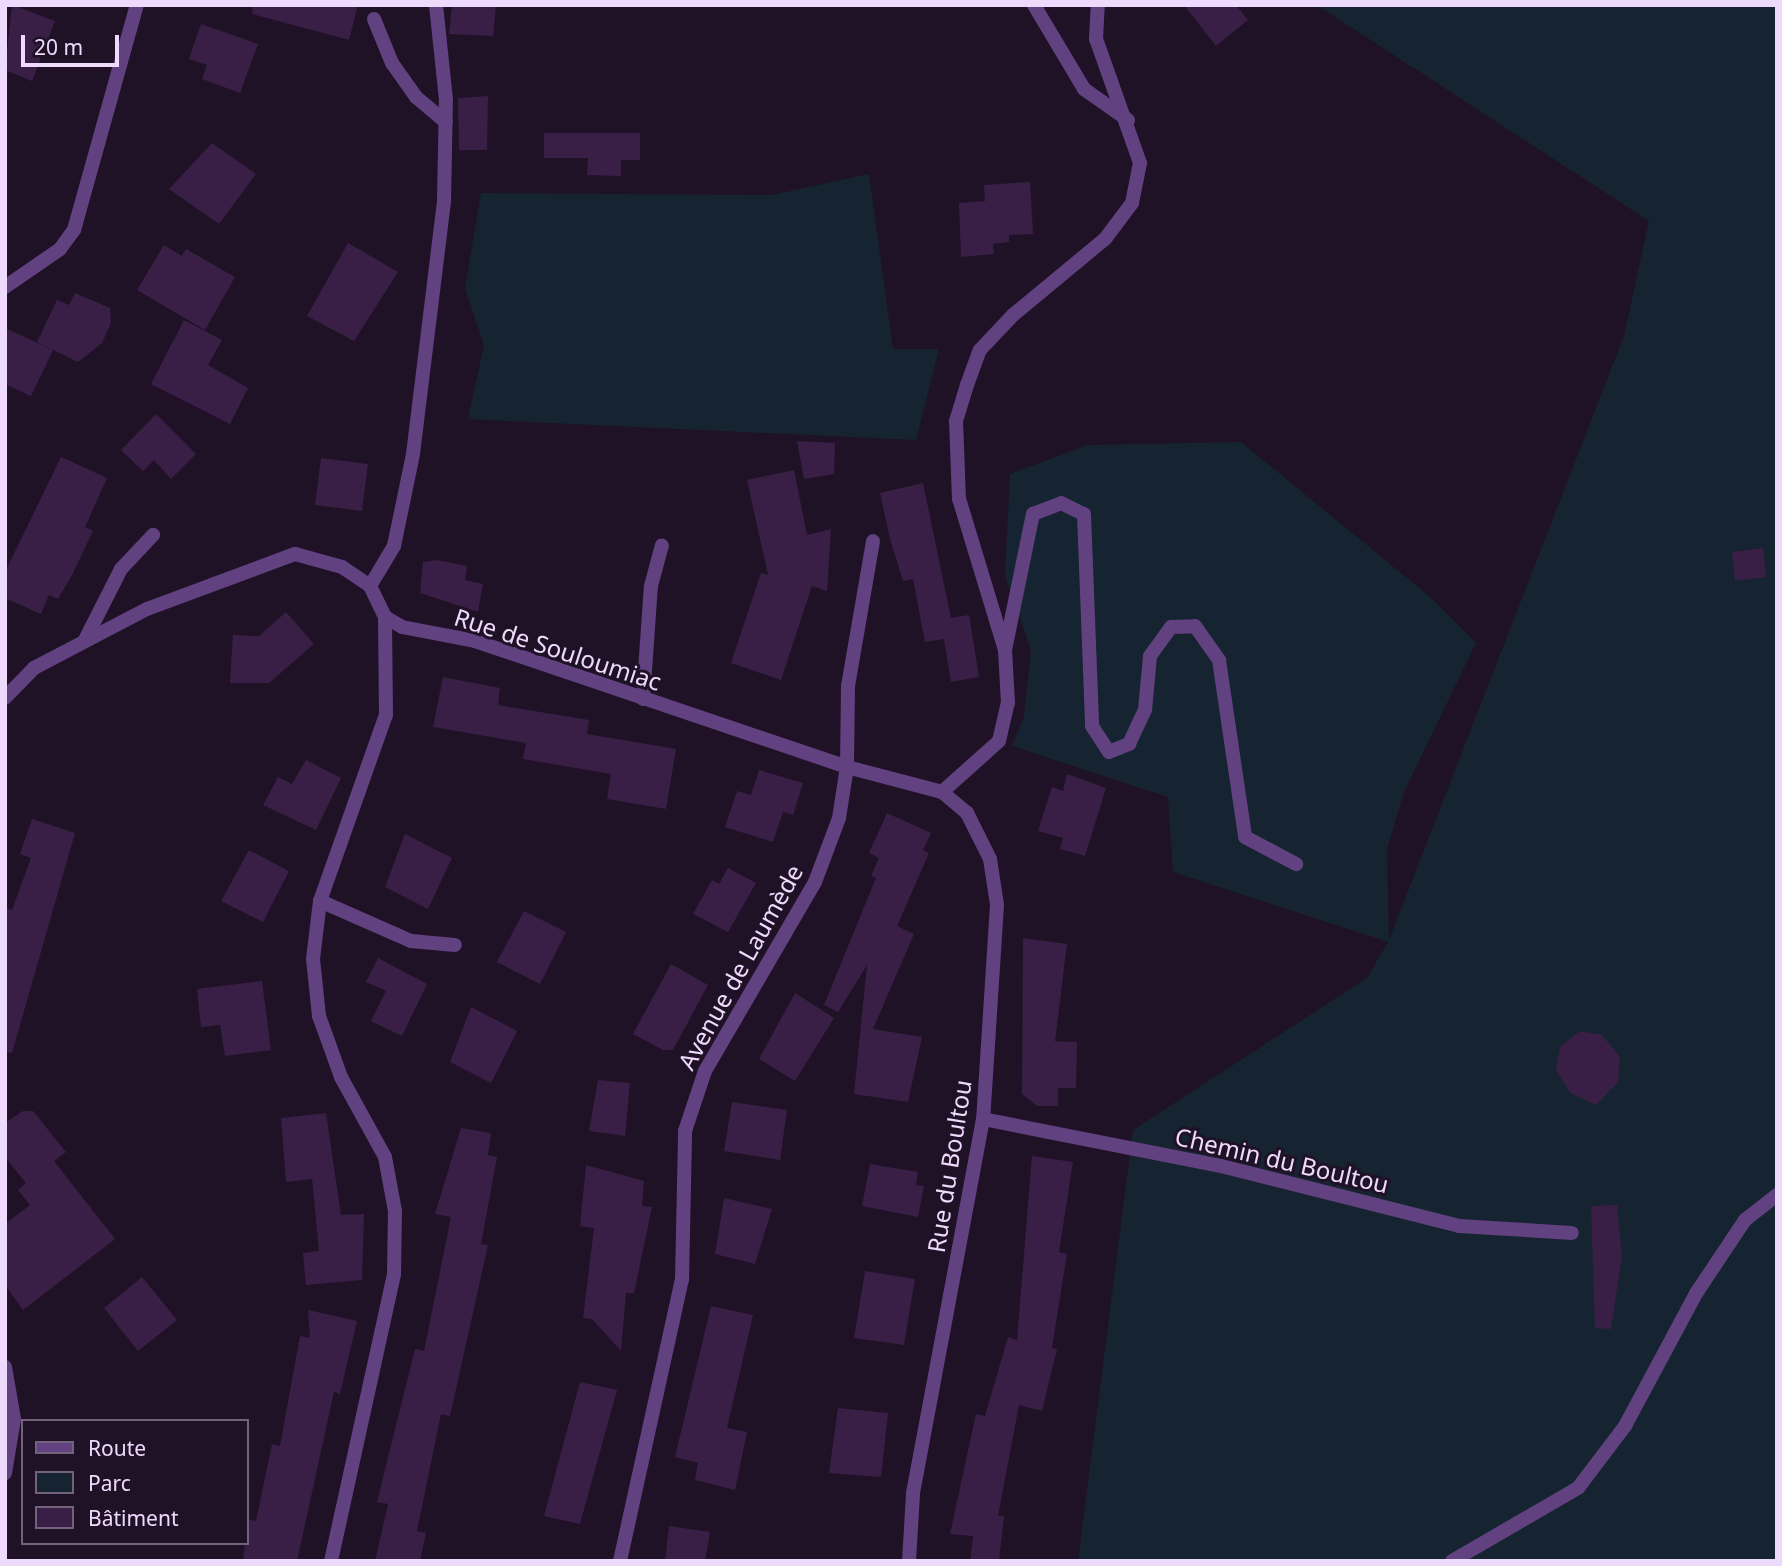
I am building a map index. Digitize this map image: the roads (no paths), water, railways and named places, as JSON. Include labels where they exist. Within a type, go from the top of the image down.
[{"type":"street","points":[[5,287],[60,249],[74,230],[138,5]]},
{"type":"street","points":[[370,586],[394,546],[413,454],[444,201],[446,122],[436,5]]},
{"type":"street","points":[[1034,5],[1084,89],[1129,120]]},
{"type":"street","points":[[942,792],[999,741],[1007,703],[1004,650],[959,499],[956,421],[980,350],[1105,239],[1132,203],[1140,163],[1129,120],[1096,39],[1098,5]]},
{"type":"street","points":[[374,19],[392,62],[416,97],[446,122]]},
{"type":"street","points":[[1004,650],[1033,514],[1061,503],[1084,514],[1092,726],[1109,752],[1129,744],[1145,710],[1150,656],[1171,627],[1195,626],[1219,660],[1245,837],[1296,863]]},
{"type":"street","points":[[85,640],[121,569],[153,536]]},
{"type":"street","name":"Avenue de Laumède","points":[[620,1561],[682,1280],[685,1131],[705,1071],[815,882],[839,818],[848,767],[848,686],[873,541]]},
{"type":"street","points":[[643,699],[651,586],[662,545]]},
{"type":"street","points":[[5,698],[34,668],[146,609],[295,554],[342,567],[370,586],[385,617],[386,715],[320,901],[313,959],[319,1016],[341,1077],[385,1157],[396,1211],[394,1274],[331,1561]]},
{"type":"street","name":"Rue de Souloumiac","points":[[385,617],[848,767],[942,792]]},
{"type":"street","name":"Rue du Boultou","points":[[909,1561],[913,1494],[984,1119],[997,905],[984,847],[968,813],[942,792]]},
{"type":"street","points":[[320,901],[411,941],[455,945]]},
{"type":"street","name":"Chemin du Boultou","points":[[984,1119],[1221,1166],[1459,1226],[1572,1233]]},
{"type":"street","points":[[1452,1561],[1578,1488],[1625,1426],[1697,1292],[1745,1220],[1777,1195]]},
{"type":"street","points":[[5,1367],[14,1419],[5,1473]]}]
